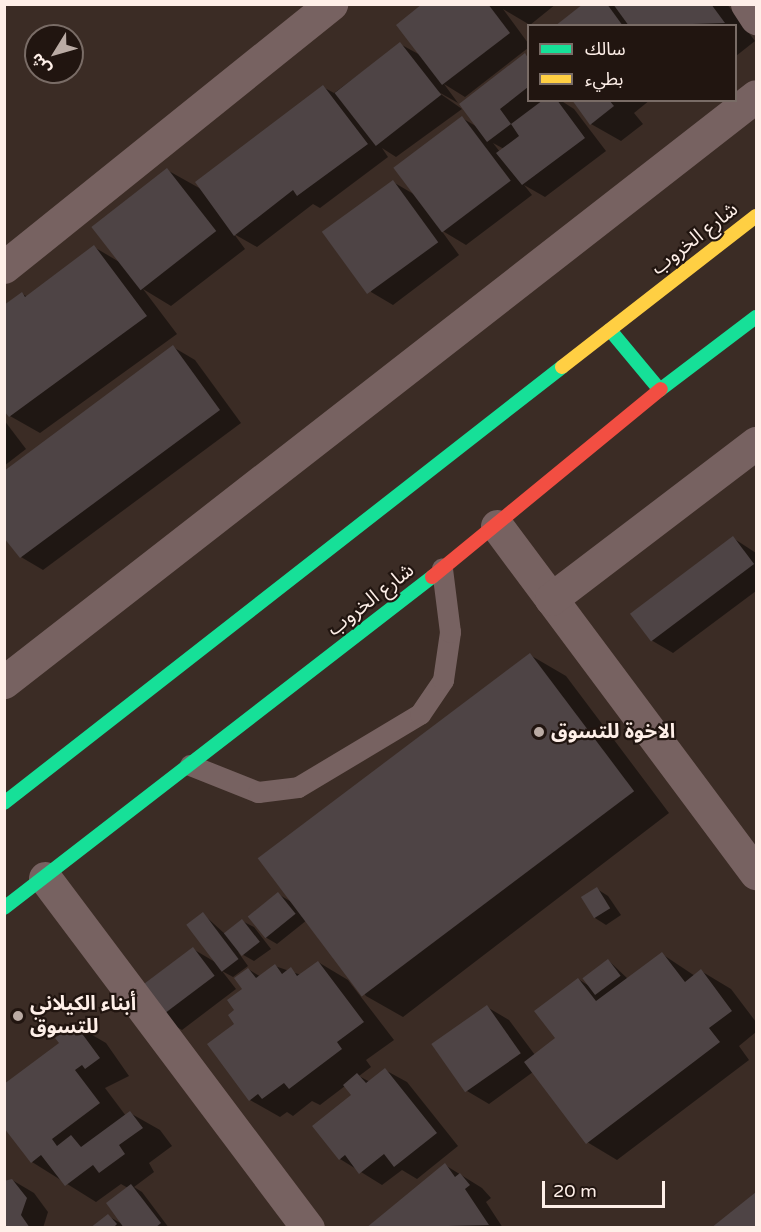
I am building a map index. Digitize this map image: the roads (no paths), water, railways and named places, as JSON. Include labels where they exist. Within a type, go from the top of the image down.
[{"type":"main road","name":"شارع الخروب","points":[[4,803],[756,216]]},
{"type":"main road","name":"شارع الخروب","points":[[4,908],[442,570],[660,390],[756,317]]},
{"type":"main road","points":[[609,330],[660,390]]},
{"type":"street","points":[[4,267],[331,4]]},
{"type":"street","points":[[747,4],[756,18]]},
{"type":"street","points":[[9,668],[756,96]]},
{"type":"street","points":[[551,599],[756,443]]},
{"type":"street","points":[[497,526],[756,873]]},
{"type":"street","points":[[45,878],[308,1227]]},
{"type":"lane","points":[[190,765],[258,792],[298,787],[420,714],[443,680],[450,632],[442,570]]},
{"type":"place","name":"الاخوة للتسوق","points":[[539,732]]},
{"type":"place","name":"أبناء الكيلاني للتسوق","points":[[18,1016]]}]
